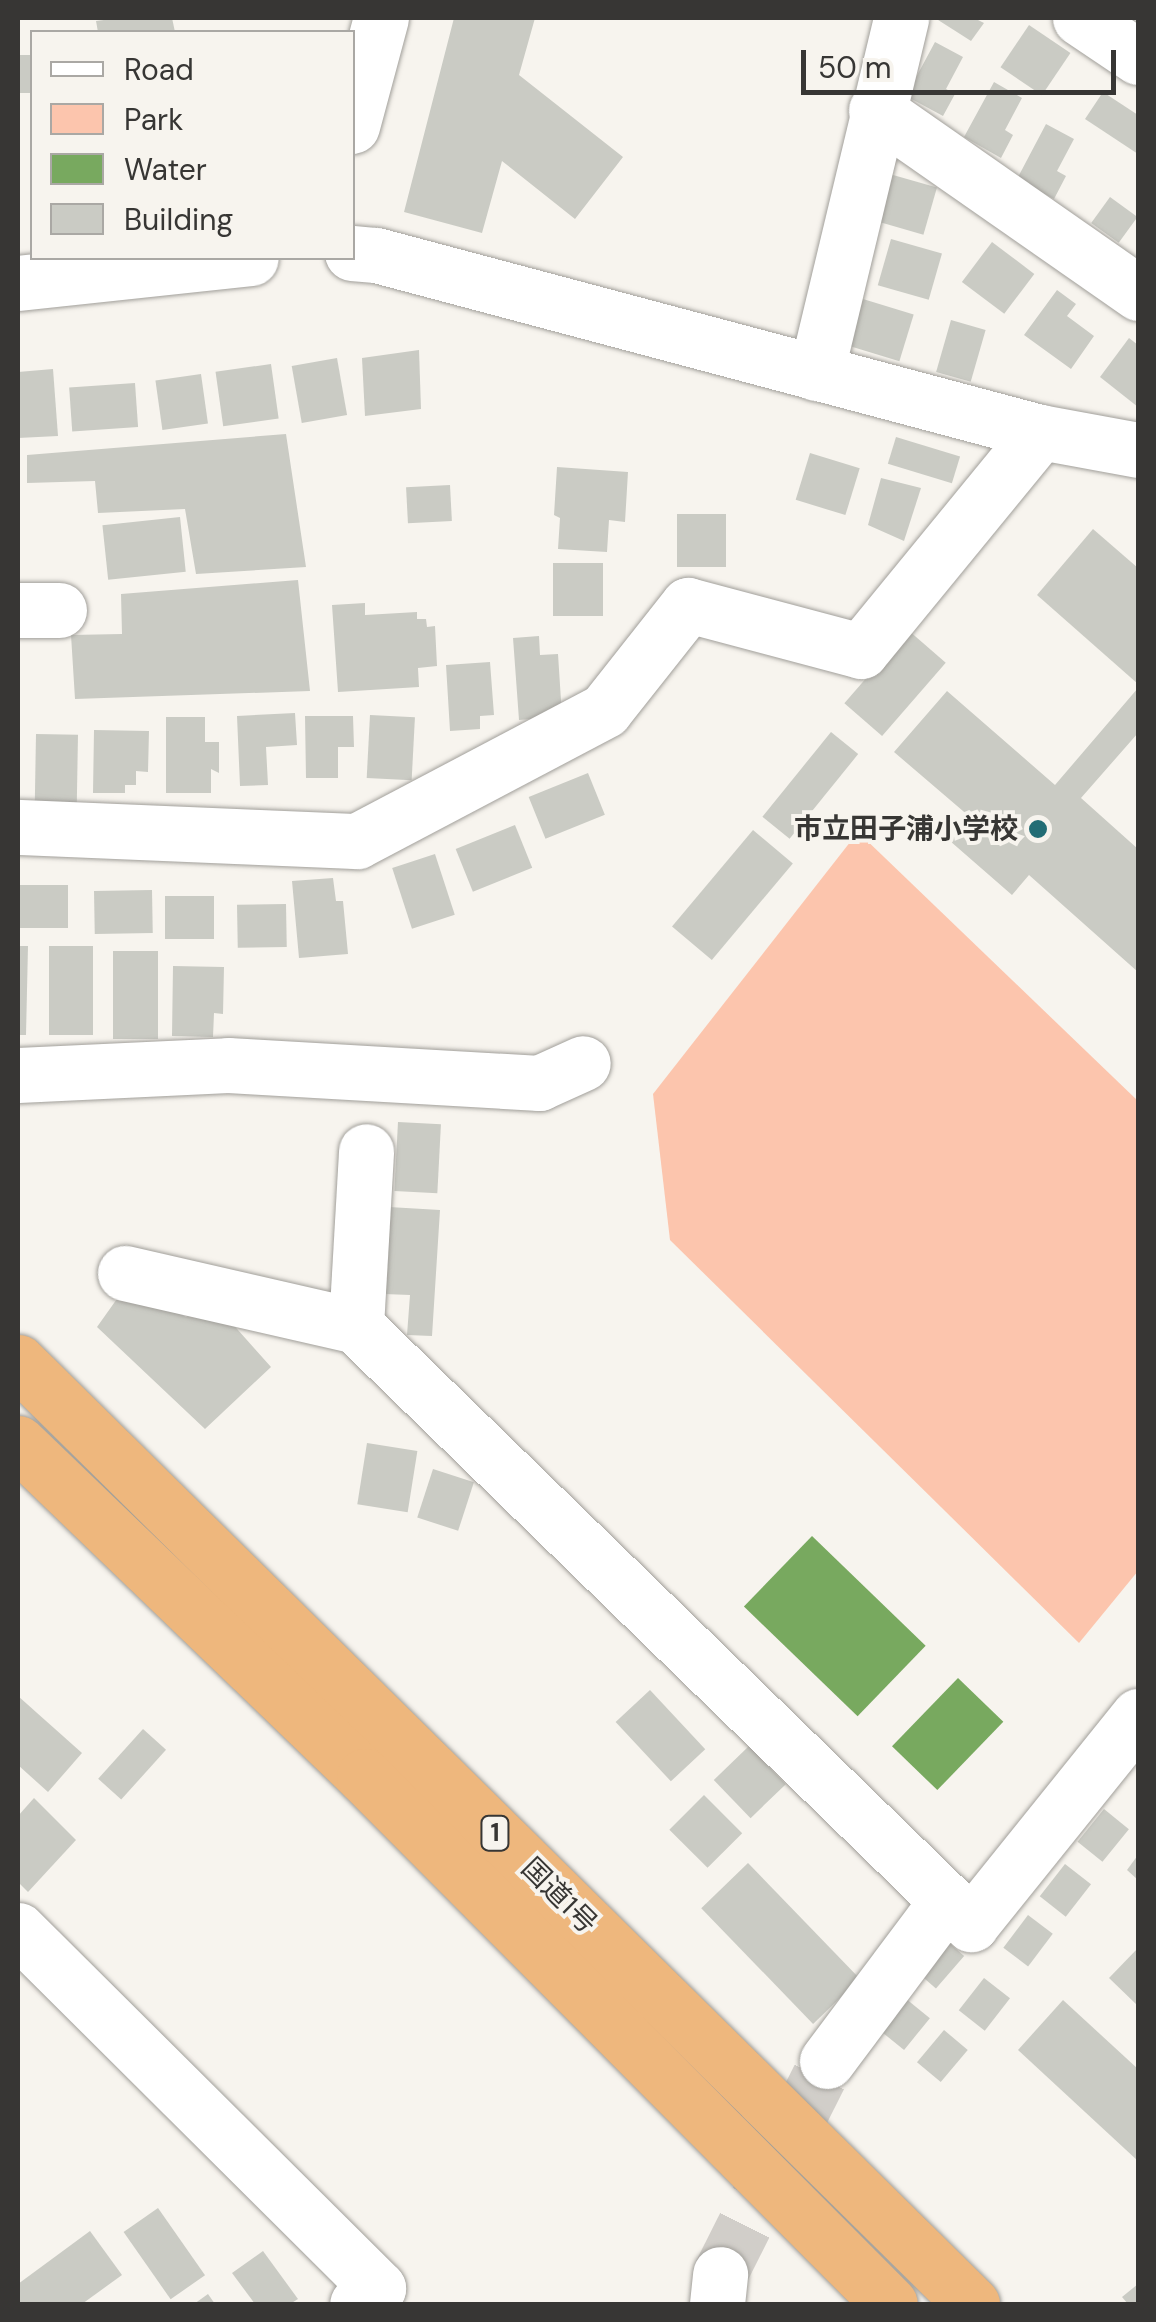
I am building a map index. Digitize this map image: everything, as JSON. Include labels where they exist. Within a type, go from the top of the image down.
[{"type":"highway","name":"国道1号","points":[[18,1362],[972,2304]]},
{"type":"highway","name":"国道1号","points":[[18,1443],[364,1776],[890,2304]]},
{"type":"street","points":[[355,115],[381,18]]},
{"type":"street","points":[[816,373],[901,18]]},
{"type":"street","points":[[1080,18],[1138,57]]},
{"type":"street","points":[[876,110],[1138,293]]},
{"type":"street","points":[[355,253],[376,255],[1040,432],[1138,450]]},
{"type":"street","points":[[18,283],[232,260]]},
{"type":"street","points":[[18,827],[357,840],[605,710],[688,605],[861,651],[1040,432]]},
{"type":"street","points":[[18,1075],[228,1065],[539,1082],[583,1063]]},
{"type":"street","points":[[356,1326],[366,1151]]},
{"type":"street","points":[[125,1273],[356,1326],[971,1924],[1138,1716]]},
{"type":"street","points":[[826,2061],[946,1902]]},
{"type":"street","points":[[18,1930],[378,2288],[357,2304]]},
{"type":"green space","points":[[858,832],[1138,1101],[1138,1571],[1079,1643],[670,1240],[653,1094]]},
{"type":"water","points":[[812,1536],[926,1646],[858,1716],[744,1606]]},
{"type":"water","points":[[958,1678],[1003,1722],[937,1790],[892,1746]]},
{"type":"building","points":[[172,18],[175,30],[98,30],[96,21]]},
{"type":"building","points":[[454,18],[535,18],[519,75],[623,157],[575,219],[502,161],[482,233],[404,212]]},
{"type":"building","points":[[935,18],[974,18],[984,23],[971,41]]},
{"type":"building","points":[[1029,25],[1070,53],[1042,95],[1000,67]]},
{"type":"building","points":[[935,42],[963,57],[946,89],[955,94],[943,116],[906,96]]},
{"type":"building","points":[[18,55],[30,55],[30,93],[18,93]]},
{"type":"building","points":[[994,82],[1022,98],[1005,130],[1013,135],[1001,158],[964,137]]},
{"type":"building","points":[[1103,92],[1138,115],[1138,154],[1085,119]]},
{"type":"building","points":[[1046,124],[1074,139],[1057,171],[1066,176],[1054,199],[1017,179]]},
{"type":"building","points":[[886,173],[937,188],[923,235],[872,220]]},
{"type":"building","points":[[1110,197],[1138,217],[1119,243],[1091,223]]},
{"type":"building","points":[[891,239],[942,254],[929,300],[878,285]]},
{"type":"building","points":[[992,242],[1034,274],[1004,314],[962,282]]},
{"type":"building","points":[[1057,290],[1076,304],[1067,316],[1094,336],[1071,369],[1024,335]]},
{"type":"building","points":[[863,299],[914,314],[899,361],[849,346]]},
{"type":"building","points":[[951,320],[986,330],[971,382],[936,372]]},
{"type":"building","points":[[1129,338],[1138,345],[1138,407],[1100,377]]},
{"type":"building","points":[[419,350],[421,409],[365,416],[362,358]]},
{"type":"building","points":[[337,358],[347,415],[302,423],[292,366]]},
{"type":"building","points":[[271,364],[279,418],[223,426],[216,372]]},
{"type":"building","points":[[53,369],[58,436],[18,438],[18,372]]},
{"type":"building","points":[[201,374],[208,424],[162,430],[155,380]]},
{"type":"building","points":[[135,383],[138,427],[72,431],[69,388]]},
{"type":"building","points":[[286,434],[306,567],[196,574],[185,509],[98,513],[95,481],[27,483],[27,455]]},
{"type":"building","points":[[896,437],[960,457],[952,483],[888,464]]},
{"type":"building","points":[[810,453],[860,468],[845,515],[796,500]]},
{"type":"building","points":[[557,467],[628,472],[625,522],[609,520],[607,552],[558,549],[560,518],[554,515]]},
{"type":"building","points":[[881,478],[921,488],[904,541],[868,525]]},
{"type":"building","points":[[450,485],[452,521],[408,523],[406,487]]},
{"type":"building","points":[[677,514],[726,514],[726,567],[677,567]]},
{"type":"building","points":[[180,517],[186,572],[108,580],[102,525]]},
{"type":"building","points":[[1093,529],[1138,568],[1138,684],[1037,595]]},
{"type":"building","points":[[553,563],[603,563],[603,616],[553,616]]},
{"type":"building","points":[[298,580],[310,691],[75,699],[71,635],[122,634],[121,594]]},
{"type":"building","points":[[365,603],[365,615],[417,612],[417,619],[426,619],[427,627],[435,626],[437,666],[418,668],[419,687],[338,692],[332,605]]},
{"type":"building","points":[[908,630],[946,663],[882,736],[844,703]]},
{"type":"building","points":[[539,636],[540,655],[558,654],[562,716],[519,720],[513,638]]},
{"type":"building","points":[[490,662],[494,715],[480,716],[480,729],[450,731],[446,665]]},
{"type":"building","name":"市立田子浦小学校","points":[[1138,688],[1138,733],[1081,798],[1138,849],[1138,972],[1029,875],[1012,895],[950,841],[970,817],[894,752],[947,691],[1055,785]]},
{"type":"building","points":[[295,713],[297,745],[266,747],[268,785],[240,786],[237,716]]},
{"type":"building","points":[[370,715],[415,717],[412,780],[367,778]]},
{"type":"building","points":[[305,716],[353,716],[354,747],[338,747],[338,778],[306,778]]},
{"type":"building","points":[[166,717],[205,717],[205,742],[219,742],[219,773],[211,769],[211,793],[166,793]]},
{"type":"building","points":[[94,730],[149,731],[148,772],[136,771],[136,785],[125,785],[125,793],[93,793]]},
{"type":"building","points":[[831,732],[858,754],[790,839],[762,817]]},
{"type":"building","points":[[36,734],[78,735],[77,807],[35,806]]},
{"type":"building","points":[[588,773],[605,815],[546,839],[529,797]]},
{"type":"building","points":[[515,825],[532,868],[473,892],[456,849]]},
{"type":"building","points":[[753,830],[793,863],[712,960],[672,927]]},
{"type":"building","points":[[435,854],[455,915],[412,929],[392,868]]},
{"type":"building","points":[[333,878],[336,901],[343,901],[348,954],[299,958],[292,881]]},
{"type":"building","points":[[18,885],[68,885],[68,928],[18,928]]},
{"type":"building","points":[[152,890],[153,933],[95,934],[94,891]]},
{"type":"building","points":[[165,896],[214,896],[214,939],[165,939]]},
{"type":"building","points":[[286,904],[287,947],[238,948],[237,905]]},
{"type":"building","points":[[18,946],[28,946],[26,1035],[18,1035]]},
{"type":"building","points":[[49,946],[93,946],[93,1035],[49,1035]]},
{"type":"building","points":[[113,951],[158,951],[158,1039],[113,1039]]},
{"type":"building","points":[[173,966],[224,967],[223,1014],[214,1013],[213,1037],[172,1036]]},
{"type":"building","points":[[398,1122],[441,1124],[437,1193],[394,1191]]},
{"type":"building","points":[[389,1207],[440,1210],[432,1336],[407,1335],[410,1295],[384,1294]]},
{"type":"building","points":[[141,1293],[186,1317],[214,1303],[271,1367],[205,1429],[97,1327],[119,1296]]},
{"type":"building","points":[[367,1443],[417,1451],[408,1512],[357,1504]]},
{"type":"building","points":[[433,1469],[474,1482],[458,1531],[417,1518]]},
{"type":"building","points":[[650,1690],[705,1749],[671,1781],[616,1722]]},
{"type":"building","points":[[18,1696],[82,1753],[48,1792],[18,1765]]},
{"type":"building","points":[[143,1729],[166,1750],[121,1800],[98,1779]]},
{"type":"building","points":[[749,1746],[786,1784],[751,1818],[714,1780]]},
{"type":"building","points":[[704,1795],[742,1833],[708,1868],[669,1830]]},
{"type":"building","points":[[34,1798],[76,1840],[28,1892],[18,1882],[18,1816]]},
{"type":"building","points":[[1104,1809],[1129,1829],[1102,1862],[1078,1842]]},
{"type":"building","points":[[1138,1855],[1138,1880],[1127,1870]]},
{"type":"building","points":[[748,1863],[860,1979],[813,2024],[701,1908]]},
{"type":"building","points":[[1065,1864],[1091,1884],[1066,1917],[1040,1896]]},
{"type":"building","points":[[1028,1915],[1053,1934],[1028,1966],[1003,1948]]},
{"type":"building","points":[[940,1935],[964,1956],[936,1988],[912,1967]]},
{"type":"building","points":[[1138,1948],[1138,2006],[1109,1978]]},
{"type":"building","points":[[984,1978],[1010,1998],[985,2031],[959,2010]]},
{"type":"building","points":[[905,1998],[930,2018],[904,2050],[879,2030]]},
{"type":"building","points":[[1063,2000],[1138,2069],[1138,2161],[1018,2050]]},
{"type":"building","points":[[944,2030],[968,2050],[941,2082],[917,2062]]},
{"type":"building","points":[[158,2208],[205,2275],[171,2299],[124,2232]]},
{"type":"building","points":[[90,2231],[122,2275],[82,2304],[18,2304],[18,2284]]},
{"type":"building","points":[[263,2251],[298,2299],[290,2304],[255,2304],[232,2273]]},
{"type":"building","points":[[1138,2284],[1138,2304],[1128,2304],[1122,2297]]},
{"type":"building","points":[[208,2294],[215,2304],[194,2304]]},
{"type":"tunnel","points":[[720,2274],[827,2061]]},
{"type":"place","name":"市立田子浦小学校","points":[[1038,829]]}]
